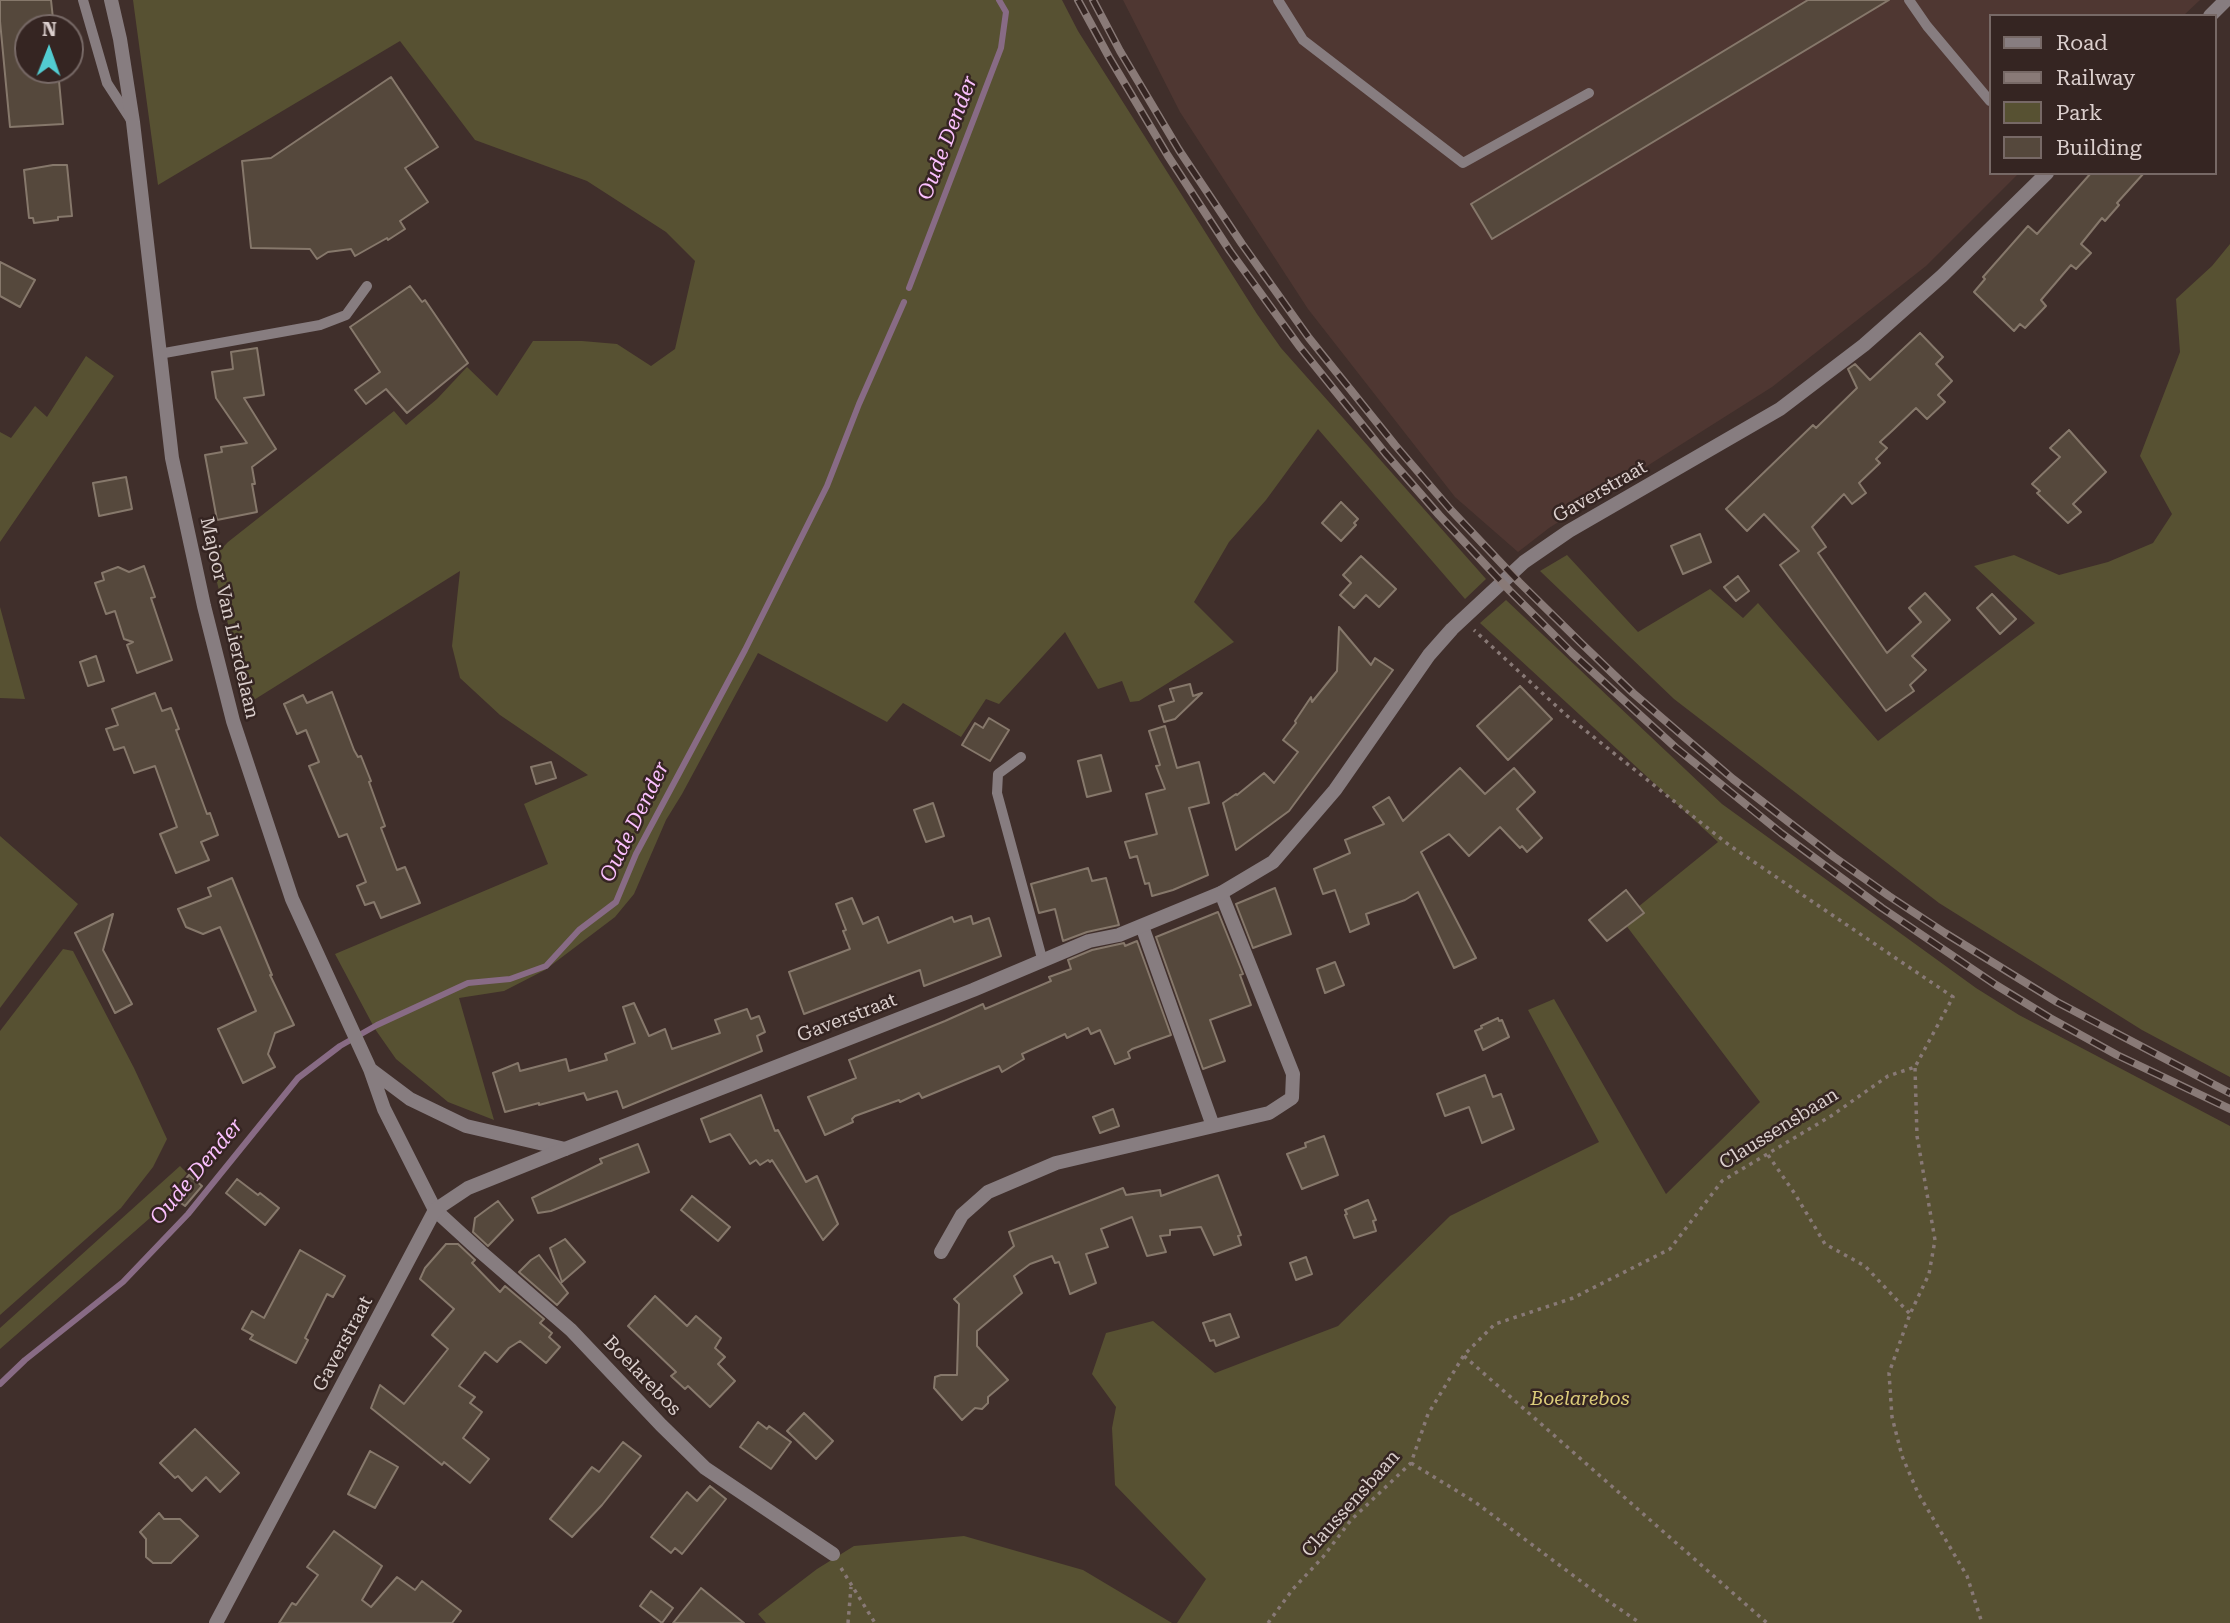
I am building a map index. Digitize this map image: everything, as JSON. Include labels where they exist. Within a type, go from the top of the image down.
[{"type":"street","name":"Majoor Van Lierdelaan","points":[[111,0],[133,122],[172,458],[204,606],[233,721],[292,899],[370,1069],[384,1109],[435,1210]]},
{"type":"street","points":[[2212,14],[2226,0]]},
{"type":"street","name":"Gaverstraat","points":[[216,1623],[435,1210],[468,1188],[1043,962],[1089,941],[1119,935],[1222,893],[1273,862],[1335,790],[1429,655],[1524,562],[1780,409],[1864,345],[1942,276],[2045,175]]},
{"type":"street","points":[[941,1252],[962,1214],[988,1192],[1056,1163],[1269,1113],[1292,1098],[1293,1074],[1222,893]]},
{"type":"street","points":[[1142,926],[1213,1126]]},
{"type":"street","points":[[370,1069],[410,1099],[466,1126],[565,1149]]},
{"type":"street","name":"Boelarebos","points":[[435,1210],[571,1330],[705,1468],[833,1554]]},
{"type":"lane","points":[[83,0],[107,83],[133,122]]},
{"type":"lane","points":[[1278,0],[1303,40],[1463,163],[1589,93]]},
{"type":"lane","points":[[1909,0],[1927,26],[1988,99]]},
{"type":"lane","points":[[159,354],[320,325],[346,315],[367,286]]},
{"type":"lane","points":[[1021,757],[998,774],[997,793],[1043,962]]},
{"type":"path","points":[[1462,620],[1566,715],[1729,845],[1953,997],[1914,1067],[1917,1136],[1935,1240],[1929,1274],[1910,1314],[1889,1373],[1892,1417],[1902,1456],[1918,1493],[1967,1576],[1982,1623]]},
{"type":"path","name":"Claussensbaan","points":[[1268,1623],[1351,1520],[1411,1463],[1427,1414],[1464,1355],[1494,1325],[1573,1298],[1670,1249],[1722,1181],[1831,1116],[1888,1076],[1914,1067]]},
{"type":"path","points":[[1768,1155],[1825,1244],[1864,1266],[1910,1314]]},
{"type":"path","points":[[1464,1355],[1767,1623]]},
{"type":"path","points":[[1411,1463],[1475,1502],[1640,1623]]},
{"type":"path","points":[[848,1623],[851,1585],[876,1623]]},
{"type":"shaded area","points":[[1123,0],[2200,0],[2185,14],[1988,14],[1988,175],[2017,175],[1926,266],[1772,387],[1549,528],[1518,552],[1455,497],[1308,309],[1180,112]]},
{"type":"green space","points":[[133,0],[1062,0],[1078,31],[1281,348],[1486,579],[1465,599],[1318,429],[1266,500],[1229,542],[1194,602],[1234,642],[1139,701],[1130,702],[1122,681],[1098,689],[1065,632],[999,704],[986,699],[961,737],[903,703],[887,722],[758,653],[666,820],[634,894],[615,917],[545,970],[504,991],[459,998],[494,1120],[448,1102],[396,1059],[375,1029],[335,954],[548,864],[524,804],[588,775],[500,715],[460,678],[452,646],[460,571],[249,703],[211,560],[228,542],[394,411],[406,425],[437,399],[467,367],[497,396],[533,341],[617,344],[651,366],[675,349],[695,261],[666,232],[587,181],[475,140],[400,41],[158,185]]},
{"type":"green space","points":[[2230,244],[2230,1077],[2142,1030],[1939,903],[1674,699],[1540,571],[1567,555],[1638,632],[1710,589],[1743,618],[1758,603],[1878,741],[2035,623],[1974,566],[2014,555],[2059,575],[2108,562],[2153,543],[2172,514],[2140,456],[2180,352],[2176,299],[2212,266]]},
{"type":"green space","points":[[86,356],[114,376],[0,542],[0,432],[11,438],[35,406],[47,417]]},
{"type":"green space","name":"Boelarebos","points":[[1506,600],[1722,804],[1976,988],[2019,1015],[2230,1126],[2230,1623],[1177,1623],[1206,1579],[1115,1485],[1112,1428],[1116,1407],[1092,1374],[1106,1333],[1153,1321],[1215,1373],[1338,1326],[1450,1216],[1599,1142],[1528,1010],[1554,999],[1666,1194],[1760,1102],[1622,920],[1718,842],[1480,623]]},
{"type":"green space","points":[[0,607],[25,699],[0,698]]},
{"type":"green space","points":[[0,836],[78,904],[0,1008]]},
{"type":"green space","points":[[63,949],[73,951],[134,1068],[167,1139],[153,1167],[121,1208],[0,1315],[0,1031]]},
{"type":"green space","points":[[180,1166],[187,1173],[158,1211],[0,1349],[0,1328]]},
{"type":"green space","points":[[964,1536],[1083,1570],[1172,1623],[766,1623],[758,1614],[817,1569],[854,1546]]},
{"type":"building","points":[[0,0],[51,0],[52,14],[14,14],[14,84],[59,84],[63,124],[10,127]]},
{"type":"building","points":[[1808,0],[1889,0],[1492,239],[1471,204]]},
{"type":"building","points":[[391,77],[438,147],[405,168],[428,202],[400,221],[405,229],[355,256],[351,249],[328,252],[317,259],[310,249],[251,248],[242,161],[271,158]]},
{"type":"building","points":[[67,165],[72,216],[34,223],[33,218],[29,218],[24,170]]},
{"type":"building","points":[[2089,175],[2142,175],[2105,221],[2102,218],[2081,244],[2091,253],[2076,269],[2071,265],[2041,300],[2046,306],[2025,328],[2020,324],[2014,331],[1974,292],[1985,279],[1983,277],[2028,226],[2037,234]]},
{"type":"building","points":[[0,262],[35,280],[20,307],[0,296]]},
{"type":"building","points":[[410,286],[422,302],[425,300],[468,363],[407,413],[386,389],[366,404],[355,390],[380,372],[350,327]]},
{"type":"building","points":[[1920,333],[1943,357],[1936,364],[1952,381],[1938,395],[1945,402],[1927,419],[1916,408],[1880,442],[1887,448],[1876,459],[1880,463],[1859,483],[1866,493],[1852,504],[1844,494],[1812,527],[1826,547],[1818,553],[1887,653],[1921,622],[1909,608],[1925,593],[1950,620],[1912,656],[1926,670],[1910,685],[1914,691],[1886,711],[1780,565],[1799,551],[1764,514],[1747,531],[1726,509],[1813,425],[1816,428],[1857,388],[1848,369],[1855,364],[1870,380]]},
{"type":"building","points":[[257,348],[264,395],[244,398],[276,449],[252,467],[257,512],[217,520],[205,455],[222,452],[221,447],[247,443],[216,398],[212,372],[233,369],[231,352]]},
{"type":"building","points":[[2069,430],[2106,472],[2073,504],[2081,512],[2068,523],[2037,493],[2040,491],[2032,484],[2060,457],[2050,448]]},
{"type":"building","points":[[126,477],[132,509],[99,516],[93,483]]},
{"type":"building","points":[[1341,502],[1358,519],[1341,541],[1322,523]]},
{"type":"building","points":[[1700,534],[1711,562],[1683,574],[1671,546]]},
{"type":"building","points":[[1361,556],[1396,589],[1379,607],[1366,595],[1354,608],[1340,595],[1351,583],[1343,575]]},
{"type":"building","points":[[144,566],[155,597],[151,598],[172,660],[137,673],[127,645],[133,642],[124,639],[115,611],[106,614],[95,583],[104,580],[102,573],[118,567],[129,572]]},
{"type":"building","points":[[1738,576],[1749,591],[1736,601],[1724,587]]},
{"type":"building","points":[[1992,594],[2016,619],[2000,634],[1977,608]]},
{"type":"building","points":[[1339,627],[1371,665],[1375,658],[1393,670],[1289,811],[1236,850],[1223,803],[1264,773],[1274,783],[1298,752],[1283,740],[1311,697],[1312,702],[1337,671]]},
{"type":"building","points":[[96,656],[104,681],[88,686],[80,662]]},
{"type":"building","points":[[1190,684],[1193,696],[1202,693],[1175,719],[1164,722],[1159,706],[1174,701],[1170,689]]},
{"type":"building","points":[[1520,686],[1552,719],[1508,760],[1477,726]]},
{"type":"building","points":[[332,692],[354,750],[358,757],[361,756],[371,781],[369,782],[385,826],[381,828],[397,870],[405,867],[420,903],[381,918],[374,902],[365,905],[357,886],[366,882],[347,834],[339,837],[309,766],[319,762],[306,730],[297,734],[284,704],[303,695],[307,703]]},
{"type":"building","points":[[155,693],[162,711],[171,708],[179,729],[176,730],[207,814],[210,813],[218,835],[201,842],[209,860],[176,873],[160,834],[177,827],[155,766],[134,773],[124,747],[114,750],[106,729],[118,725],[112,709]]},
{"type":"building","points":[[989,718],[1009,730],[990,761],[962,745],[975,723],[983,728]]},
{"type":"building","points":[[1165,726],[1177,768],[1199,762],[1209,803],[1189,808],[1208,875],[1152,896],[1149,883],[1145,884],[1137,856],[1130,858],[1125,842],[1157,834],[1146,794],[1165,789],[1156,766],[1160,765],[1149,731]]},
{"type":"building","points":[[1101,755],[1111,791],[1087,797],[1078,761]]},
{"type":"building","points":[[551,762],[556,778],[536,784],[531,767]]},
{"type":"building","points":[[1460,768],[1485,794],[1514,768],[1535,792],[1517,809],[1542,838],[1527,852],[1500,827],[1469,856],[1449,834],[1421,852],[1476,958],[1454,968],[1418,892],[1405,900],[1366,914],[1369,924],[1350,932],[1335,890],[1323,894],[1314,869],[1350,853],[1345,840],[1384,824],[1373,807],[1389,797],[1403,821]]},
{"type":"building","points":[[933,803],[944,836],[926,842],[914,810]]},
{"type":"building","points":[[1088,868],[1092,881],[1106,878],[1119,925],[1063,941],[1055,909],[1039,913],[1031,884]]},
{"type":"building","points":[[232,878],[270,975],[294,1025],[275,1033],[268,1054],[275,1067],[243,1083],[218,1029],[256,1011],[220,927],[203,934],[186,927],[178,909],[211,896],[208,888]]},
{"type":"building","points":[[1275,888],[1291,934],[1253,948],[1236,904]]},
{"type":"building","points":[[1626,890],[1644,913],[1607,941],[1589,920]]},
{"type":"building","points":[[852,898],[863,924],[878,917],[888,943],[952,917],[954,922],[971,916],[973,924],[989,918],[1001,956],[924,986],[920,970],[804,1014],[789,972],[850,949],[836,904]]},
{"type":"building","points":[[1218,912],[1243,974],[1240,975],[1251,1005],[1210,1020],[1225,1061],[1203,1069],[1156,937]]},
{"type":"building","points":[[113,914],[103,950],[132,1004],[115,1013],[75,933]]},
{"type":"building","points":[[1137,941],[1171,1035],[1132,1049],[1128,1052],[1130,1058],[1115,1064],[1100,1030],[1091,1034],[1088,1028],[1067,1038],[1065,1034],[1022,1054],[1024,1059],[1002,1072],[999,1066],[922,1098],[919,1093],[900,1102],[899,1100],[855,1116],[853,1122],[825,1135],[808,1097],[856,1078],[849,1060],[983,1004],[985,1009],[1051,981],[1049,977],[1071,969],[1068,960],[1092,950],[1124,943],[1125,946]]},
{"type":"building","points":[[1335,962],[1344,985],[1325,993],[1317,969]]},
{"type":"building","points":[[634,1003],[649,1036],[665,1029],[672,1049],[720,1033],[715,1020],[747,1009],[751,1019],[759,1016],[765,1032],[757,1036],[762,1051],[623,1108],[617,1091],[587,1100],[584,1093],[505,1112],[493,1073],[518,1063],[520,1071],[566,1059],[569,1071],[607,1060],[605,1054],[635,1043],[623,1007]]},
{"type":"building","points":[[1498,1018],[1499,1021],[1502,1020],[1509,1037],[1483,1050],[1475,1031]]},
{"type":"building","points":[[1485,1075],[1493,1097],[1501,1094],[1514,1129],[1482,1143],[1469,1107],[1445,1116],[1437,1094]]},
{"type":"building","points":[[761,1095],[775,1131],[778,1130],[806,1182],[817,1176],[838,1224],[823,1240],[772,1160],[760,1165],[756,1160],[750,1164],[730,1134],[710,1142],[701,1119]]},
{"type":"building","points":[[1113,1109],[1119,1126],[1100,1133],[1093,1117]]},
{"type":"building","points":[[1324,1136],[1338,1175],[1302,1189],[1287,1154]]},
{"type":"building","points":[[638,1144],[649,1172],[551,1211],[538,1213],[532,1198],[602,1163],[600,1159]]},
{"type":"building","points":[[189,1175],[202,1186],[185,1206],[171,1196]]},
{"type":"building","points":[[1218,1175],[1241,1235],[1238,1236],[1241,1245],[1214,1255],[1201,1227],[1170,1230],[1170,1235],[1160,1236],[1166,1252],[1147,1256],[1132,1217],[1101,1229],[1108,1247],[1086,1254],[1096,1283],[1070,1294],[1059,1262],[1055,1263],[1052,1256],[1030,1264],[1014,1276],[1022,1293],[977,1331],[977,1346],[1008,1380],[988,1397],[988,1403],[982,1409],[975,1408],[962,1420],[934,1388],[935,1377],[957,1375],[959,1304],[954,1299],[1014,1246],[1009,1232],[1123,1188],[1126,1195],[1160,1190],[1161,1196]]},
{"type":"building","points":[[237,1179],[279,1208],[265,1225],[226,1193]]},
{"type":"building","points":[[692,1196],[730,1227],[718,1241],[681,1210]]},
{"type":"building","points":[[1368,1200],[1376,1220],[1373,1221],[1376,1231],[1354,1238],[1345,1210]]},
{"type":"building","points":[[498,1201],[513,1220],[488,1246],[473,1232],[475,1218]]},
{"type":"building","points":[[565,1239],[585,1262],[562,1282],[550,1248]]},
{"type":"building","points":[[446,1244],[458,1244],[475,1260],[472,1263],[500,1292],[505,1286],[544,1319],[540,1323],[552,1333],[549,1337],[560,1347],[546,1363],[520,1341],[509,1348],[497,1362],[485,1352],[459,1386],[475,1397],[470,1403],[482,1412],[463,1438],[489,1459],[470,1483],[444,1462],[442,1465],[371,1408],[380,1385],[404,1404],[448,1349],[432,1335],[454,1309],[420,1279],[425,1268]]},
{"type":"building","points":[[300,1250],[345,1276],[333,1297],[327,1294],[296,1363],[250,1339],[253,1335],[242,1329],[252,1311],[264,1318]]},
{"type":"building","points":[[539,1255],[568,1293],[557,1305],[519,1272]]},
{"type":"building","points":[[1306,1257],[1312,1274],[1296,1280],[1290,1263]]},
{"type":"building","points":[[655,1296],[687,1326],[696,1316],[721,1338],[715,1348],[725,1357],[718,1364],[735,1381],[710,1407],[688,1386],[685,1389],[671,1376],[676,1372],[628,1326]]},
{"type":"building","points":[[1230,1314],[1239,1337],[1216,1346],[1214,1340],[1210,1341],[1203,1323]]},
{"type":"building","points":[[804,1413],[833,1441],[816,1459],[787,1431]]},
{"type":"building","points":[[758,1422],[767,1429],[769,1426],[791,1442],[771,1469],[740,1447]]},
{"type":"building","points":[[195,1429],[239,1473],[220,1492],[206,1477],[192,1491],[160,1463]]},
{"type":"building","points":[[623,1442],[641,1456],[572,1537],[550,1519],[592,1467],[599,1472]]},
{"type":"building","points":[[370,1451],[398,1467],[375,1508],[348,1494]]},
{"type":"building","points":[[710,1486],[726,1499],[682,1554],[675,1548],[671,1553],[651,1537],[687,1492],[697,1501]]},
{"type":"building","points":[[159,1513],[164,1519],[180,1519],[198,1536],[171,1563],[153,1563],[146,1557],[146,1539],[140,1532]]},
{"type":"building","points":[[334,1531],[382,1566],[362,1600],[371,1607],[397,1577],[415,1590],[422,1581],[461,1611],[452,1623],[279,1623],[292,1603],[296,1605],[318,1575],[307,1567]]},
{"type":"building","points":[[701,1588],[744,1623],[673,1623]]},
{"type":"building","points":[[651,1591],[673,1608],[662,1623],[640,1606]]},
{"type":"waterway","name":"Oude Dender","points":[[909,288],[1001,48],[1006,12],[999,0]]},
{"type":"waterway","name":"Oude Dender","points":[[0,1384],[25,1360],[123,1282],[188,1214],[298,1078],[340,1046],[377,1025],[468,983],[510,979],[546,966],[579,930],[616,902],[636,854],[745,650],[827,486],[859,404],[904,302]]},
{"type":"railway","points":[[1078,0],[1168,156],[1230,251],[1299,346],[1439,515],[1572,653],[1675,747],[1781,833],[1882,908],[2050,1018],[2117,1055],[2230,1109]]},
{"type":"railway","points":[[1093,0],[1179,150],[1309,338],[1450,509],[1519,582],[1633,693],[1733,779],[1889,896],[2057,1002],[2230,1093]]}]
